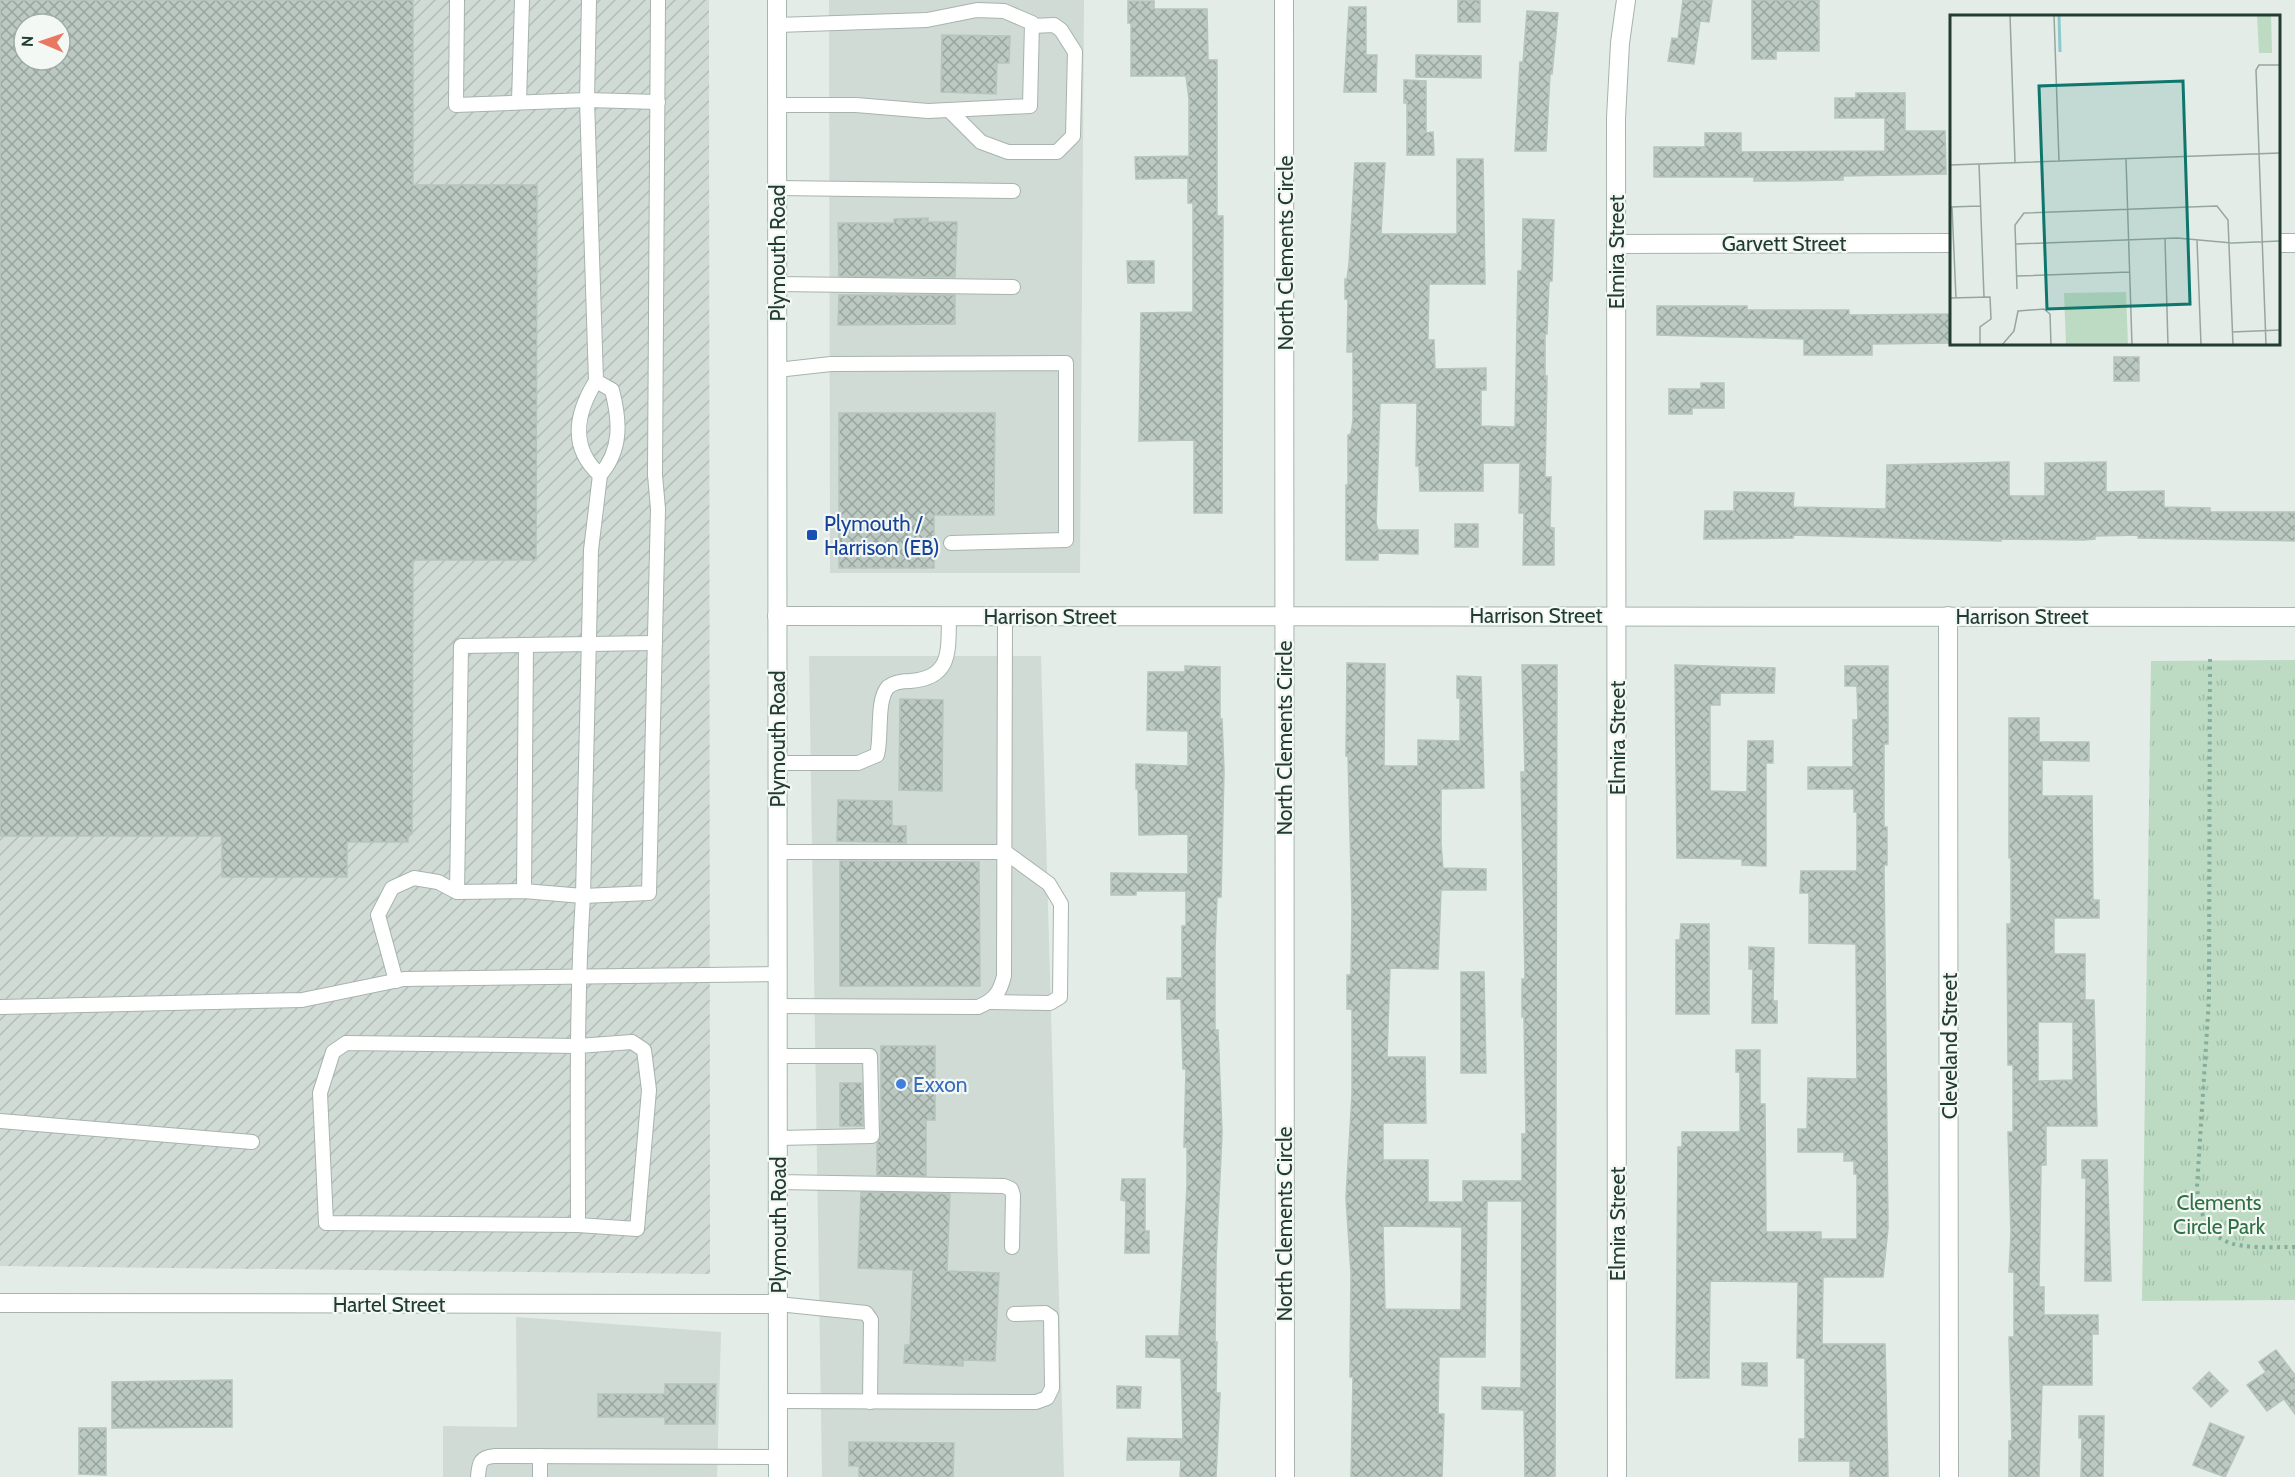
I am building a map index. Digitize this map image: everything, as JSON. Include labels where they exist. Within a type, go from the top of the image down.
[{"type":"street","name":"Plymouth Road","points":[[777,0],[778,1477]]},
{"type":"street","name":"North Clements Circle","points":[[1284,0],[1285,1477]]},
{"type":"street","name":"Elmira Street","points":[[1617,1477],[1616,244],[1617,81],[1626,0]]},
{"type":"street","name":"Garvett Street","points":[[1616,244],[1950,243]]},
{"type":"street","name":"Harrison Street","points":[[777,616],[2295,617]]},
{"type":"street","name":"Cleveland Street","points":[[1948,616],[1949,1477]]},
{"type":"street","name":"Hartel Street","points":[[0,1303],[778,1304]]},
{"type":"lane","points":[[457,0],[456,105],[587,100],[658,102]]},
{"type":"lane","points":[[519,102],[522,0]]},
{"type":"lane","points":[[589,0],[587,100],[596,381],[582,404],[578,435],[587,463],[600,475]]},
{"type":"lane","points":[[396,981],[378,915],[392,888],[414,878],[438,882],[457,892],[524,891],[583,896],[649,893],[658,509],[655,475],[658,0]]},
{"type":"lane","points":[[777,25],[927,20],[977,10],[1004,11],[1032,24],[1030,105],[949,110],[856,105],[777,105]]},
{"type":"lane","points":[[949,110],[981,142],[1008,152],[1052,153],[1069,143],[1073,136],[1075,52],[1061,30],[1054,25],[1032,26]]},
{"type":"lane","points":[[777,188],[1013,191]]},
{"type":"lane","points":[[777,284],[1013,287]]},
{"type":"lane","points":[[777,370],[831,364],[1065,363],[1066,540],[951,543]]},
{"type":"lane","points":[[578,1225],[578,977],[583,896],[591,550],[600,475],[612,462],[618,430],[618,412],[612,390],[596,381]]},
{"type":"lane","points":[[777,764],[858,763],[876,755],[883,696],[889,687],[900,681],[924,680],[936,675],[948,657],[949,616]]},
{"type":"lane","points":[[991,1002],[1000,991],[1004,976],[1005,617]]},
{"type":"lane","points":[[457,892],[461,646],[655,643]]},
{"type":"lane","points":[[524,891],[526,645]]},
{"type":"lane","points":[[777,852],[1005,852],[1049,884],[1061,904],[1062,984],[1060,997],[1050,1003],[991,1002],[978,1007],[777,1006]]},
{"type":"lane","points":[[0,1007],[302,1000],[396,981],[777,974]]},
{"type":"lane","points":[[346,1042],[578,1046],[632,1042],[644,1050],[649,1090],[637,1230],[578,1225],[326,1223],[320,1094],[333,1052],[346,1042]]},
{"type":"lane","points":[[777,1056],[870,1056],[872,1136],[778,1138]]},
{"type":"lane","points":[[0,1121],[252,1142]]},
{"type":"lane","points":[[778,1182],[1004,1186],[1011,1189],[1013,1195],[1012,1247]]},
{"type":"lane","points":[[778,1304],[866,1313],[871,1320],[870,1402]]},
{"type":"lane","points":[[779,1401],[1036,1402],[1047,1398],[1052,1388],[1051,1317],[1045,1313],[1014,1314]]},
{"type":"lane","points":[[478,1477],[479,1463],[488,1456],[778,1457]]},
{"type":"lane","points":[[540,1456],[540,1477]]},
{"type":"path","points":[[2210,659],[2209,999],[2197,1187],[2199,1208],[2208,1227],[2224,1242],[2243,1246],[2295,1247]]},
{"type":"shaded area","points":[[0,0],[709,0],[710,1274],[0,1266]]},
{"type":"shaded area","points":[[829,0],[1084,0],[1080,573],[830,573]]},
{"type":"shaded area","points":[[809,656],[1041,656],[1064,1477],[822,1477]]},
{"type":"shaded area","points":[[516,1317],[721,1332],[717,1477],[443,1477],[443,1426],[517,1427]]},
{"type":"green space","name":"Clements Circle Park","points":[[2295,660],[2295,1300],[2142,1301],[2151,661]]},
{"type":"building","points":[[0,0],[413,0],[413,185],[537,185],[536,560],[413,560],[412,834],[408,834],[408,842],[347,842],[347,877],[222,877],[222,836],[0,836]]},
{"type":"building","points":[[1458,0],[1480,0],[1480,22],[1458,22]]},
{"type":"building","points":[[1683,0],[1712,0],[1709,22],[1700,21],[1694,64],[1668,61],[1672,38],[1678,39]]},
{"type":"building","points":[[1752,0],[1819,0],[1819,51],[1776,51],[1776,59],[1752,59]]},
{"type":"building","points":[[1128,1],[1154,1],[1154,9],[1207,9],[1208,60],[1217,60],[1217,216],[1223,216],[1222,513],[1194,513],[1194,440],[1139,441],[1141,313],[1193,312],[1193,203],[1188,203],[1188,178],[1136,179],[1135,157],[1189,156],[1189,99],[1186,76],[1131,76],[1131,23],[1128,23]]},
{"type":"building","points":[[1349,7],[1366,7],[1366,55],[1377,55],[1376,92],[1344,92]]},
{"type":"building","points":[[1527,11],[1558,13],[1552,74],[1550,74],[1546,151],[1515,151],[1520,62],[1523,62]]},
{"type":"building","points":[[942,35],[1010,36],[1009,63],[997,63],[996,94],[941,92]]},
{"type":"building","points":[[1416,55],[1481,56],[1481,78],[1416,77]]},
{"type":"building","points":[[1404,80],[1426,81],[1426,133],[1433,132],[1434,155],[1407,155],[1407,103],[1404,103]]},
{"type":"building","points":[[1856,93],[1905,93],[1905,131],[1945,131],[1946,174],[1843,176],[1843,180],[1790,181],[1754,181],[1754,177],[1654,177],[1654,147],[1705,147],[1705,133],[1741,133],[1741,152],[1885,151],[1885,118],[1835,118],[1835,98],[1856,98]]},
{"type":"building","points":[[1457,159],[1483,159],[1485,284],[1429,284],[1428,340],[1434,340],[1435,369],[1486,368],[1486,390],[1481,390],[1481,426],[1515,427],[1518,271],[1522,271],[1523,219],[1554,220],[1552,281],[1549,281],[1547,334],[1545,334],[1545,376],[1547,376],[1545,477],[1551,477],[1550,528],[1554,528],[1554,565],[1523,565],[1524,513],[1519,513],[1520,463],[1483,463],[1483,491],[1420,491],[1419,466],[1416,466],[1417,403],[1380,403],[1376,523],[1378,530],[1418,530],[1418,554],[1378,553],[1378,560],[1346,560],[1346,485],[1348,485],[1348,435],[1351,434],[1353,420],[1353,352],[1347,352],[1348,299],[1345,299],[1345,279],[1347,279],[1349,264],[1355,163],[1385,163],[1381,234],[1457,234]]},
{"type":"building","points":[[928,218],[928,222],[957,222],[955,277],[839,276],[838,223],[894,223],[894,219]]},
{"type":"building","points":[[1127,261],[1154,261],[1154,283],[1128,283]]},
{"type":"building","points":[[839,295],[955,295],[955,324],[838,325]]},
{"type":"building","points":[[1657,306],[1747,306],[1747,310],[1849,310],[1849,315],[1950,314],[1950,343],[1872,344],[1872,355],[1804,355],[1804,339],[1657,335]]},
{"type":"building","points":[[2114,357],[2139,357],[2139,381],[2114,381]]},
{"type":"building","points":[[1701,383],[1724,383],[1724,408],[1692,408],[1692,414],[1669,414],[1669,389],[1701,389]]},
{"type":"building","points":[[839,413],[995,413],[994,515],[934,515],[934,568],[839,568]]},
{"type":"building","points":[[2009,462],[2009,496],[2045,496],[2045,463],[2106,462],[2106,492],[2164,491],[2164,507],[2210,508],[2210,512],[2295,512],[2295,541],[2138,538],[2138,535],[2095,536],[2095,539],[2084,540],[2001,539],[2001,541],[1793,535],[1793,538],[1704,539],[1705,511],[1734,511],[1734,492],[1794,493],[1793,507],[1886,509],[1887,465]]},
{"type":"building","points":[[1455,524],[1478,524],[1478,547],[1455,547]]},
{"type":"building","points":[[1347,663],[1385,664],[1384,766],[1418,766],[1418,740],[1460,741],[1460,698],[1457,698],[1457,676],[1481,677],[1484,788],[1441,789],[1441,845],[1443,868],[1486,869],[1486,890],[1441,890],[1438,969],[1390,968],[1387,1057],[1425,1057],[1426,1123],[1383,1123],[1383,1160],[1428,1160],[1428,1202],[1463,1202],[1463,1181],[1522,1181],[1522,1134],[1526,1134],[1524,1017],[1522,1017],[1522,979],[1525,979],[1521,772],[1525,772],[1522,665],[1557,665],[1555,1477],[1525,1477],[1524,1410],[1482,1409],[1482,1387],[1521,1388],[1522,1201],[1487,1201],[1485,1357],[1439,1357],[1438,1414],[1444,1414],[1442,1477],[1351,1477],[1353,1377],[1350,1377],[1351,1273],[1346,1198],[1352,1094],[1352,1009],[1347,1009],[1347,975],[1351,975],[1352,910],[1348,756],[1346,756]],"holes":[[[1383,1226],[1462,1227],[1461,1310],[1385,1309]]]},
{"type":"building","points":[[1675,665],[1775,668],[1774,693],[1720,693],[1720,705],[1710,705],[1710,791],[1747,792],[1748,741],[1773,741],[1773,763],[1766,763],[1766,866],[1742,865],[1742,859],[1677,858]]},
{"type":"building","points":[[1185,666],[1220,667],[1220,719],[1222,719],[1224,771],[1221,897],[1217,897],[1215,949],[1215,1030],[1218,1030],[1222,1133],[1216,1261],[1216,1393],[1220,1393],[1216,1477],[1180,1477],[1181,1460],[1127,1460],[1128,1438],[1183,1439],[1181,1358],[1146,1357],[1146,1336],[1179,1336],[1187,1186],[1187,1147],[1184,1147],[1186,1069],[1183,1069],[1181,999],[1167,999],[1167,978],[1182,978],[1182,926],[1186,926],[1186,891],[1136,891],[1136,895],[1111,895],[1111,873],[1188,874],[1188,834],[1139,835],[1138,789],[1136,789],[1136,764],[1188,766],[1188,731],[1147,730],[1148,672],[1185,672]]},
{"type":"building","points":[[1845,666],[1888,666],[1888,744],[1884,744],[1884,827],[1887,827],[1887,865],[1884,865],[1888,1228],[1883,1277],[1823,1277],[1822,1344],[1885,1344],[1888,1477],[1850,1477],[1850,1461],[1799,1461],[1799,1439],[1805,1439],[1805,1358],[1797,1358],[1798,1282],[1710,1281],[1709,1378],[1676,1378],[1678,1147],[1682,1147],[1682,1132],[1740,1132],[1740,1072],[1736,1072],[1736,1050],[1760,1050],[1760,1104],[1765,1104],[1766,1232],[1821,1232],[1821,1239],[1857,1239],[1857,1174],[1854,1174],[1854,1161],[1844,1161],[1844,1152],[1798,1152],[1798,1129],[1807,1129],[1808,1078],[1857,1079],[1856,944],[1809,943],[1809,893],[1800,893],[1801,871],[1857,871],[1857,812],[1854,812],[1854,789],[1808,789],[1808,767],[1853,767],[1853,720],[1858,720],[1857,686],[1845,686]]},
{"type":"building","points":[[900,699],[943,700],[942,791],[899,790]]},
{"type":"building","points":[[2009,718],[2039,718],[2039,742],[2089,742],[2089,761],[2042,760],[2042,796],[2092,796],[2093,900],[2099,900],[2099,918],[2054,918],[2054,954],[2085,954],[2085,1000],[2094,1000],[2097,1126],[2046,1126],[2046,1165],[2041,1165],[2039,1287],[2044,1287],[2044,1315],[2098,1315],[2098,1334],[2092,1334],[2092,1385],[2042,1385],[2039,1477],[2009,1477],[2009,1441],[2012,1441],[2009,1337],[2014,1337],[2014,1272],[2009,1272],[2011,1234],[2008,1132],[2013,1132],[2013,1065],[2008,1065],[2007,924],[2011,924],[2011,858],[2009,858]],"holes":[[[2038,1022],[2073,1022],[2073,1080],[2038,1081]]]},
{"type":"building","points":[[838,800],[892,801],[892,826],[906,826],[906,843],[837,841]]},
{"type":"building","points":[[840,861],[979,862],[980,986],[840,986]]},
{"type":"building","points":[[1681,924],[1709,924],[1709,1014],[1676,1014],[1676,940],[1680,940]]},
{"type":"building","points":[[1749,947],[1774,948],[1773,1001],[1777,1001],[1777,1023],[1752,1023],[1753,969],[1749,969]]},
{"type":"building","points":[[1461,972],[1484,972],[1486,1073],[1461,1073]]},
{"type":"building","points":[[881,1046],[935,1046],[935,1120],[926,1120],[926,1176],[877,1175],[877,1144],[881,1136]]},
{"type":"building","points":[[840,1083],[862,1083],[863,1126],[840,1126]]},
{"type":"building","points":[[2082,1160],[2107,1160],[2111,1281],[2085,1281],[2086,1178],[2082,1178]]},
{"type":"building","points":[[1122,1179],[1145,1179],[1145,1231],[1149,1231],[1149,1253],[1125,1253],[1126,1201],[1121,1200]]},
{"type":"building","points":[[861,1192],[950,1194],[947,1271],[999,1273],[995,1361],[963,1360],[963,1366],[904,1363],[905,1345],[910,1345],[913,1270],[858,1268]]},
{"type":"building","points":[[2276,1350],[2295,1375],[2295,1414],[2284,1399],[2267,1411],[2247,1385],[2266,1372],[2259,1362]]},
{"type":"building","points":[[1742,1363],[1767,1363],[1767,1386],[1742,1385]]},
{"type":"building","points":[[2209,1372],[2228,1391],[2211,1407],[2193,1388]]},
{"type":"building","points":[[232,1380],[232,1427],[112,1428],[112,1382]]},
{"type":"building","points":[[665,1384],[716,1384],[715,1424],[665,1424],[665,1417],[598,1417],[598,1394],[665,1394]]},
{"type":"building","points":[[1117,1386],[1141,1387],[1140,1408],[1117,1408]]},
{"type":"building","points":[[2079,1416],[2104,1416],[2103,1477],[2081,1477],[2082,1438],[2079,1438]]},
{"type":"building","points":[[2210,1423],[2244,1437],[2225,1477],[2193,1465]]},
{"type":"building","points":[[79,1428],[106,1428],[106,1475],[79,1474]]},
{"type":"building","points":[[849,1442],[954,1443],[953,1477],[859,1477],[859,1466],[849,1466]]},
{"type":"place","name":"Plymouth / Harrison (EB)","points":[[812,535]]},
{"type":"place","name":"Exxon","points":[[901,1084]]}]
